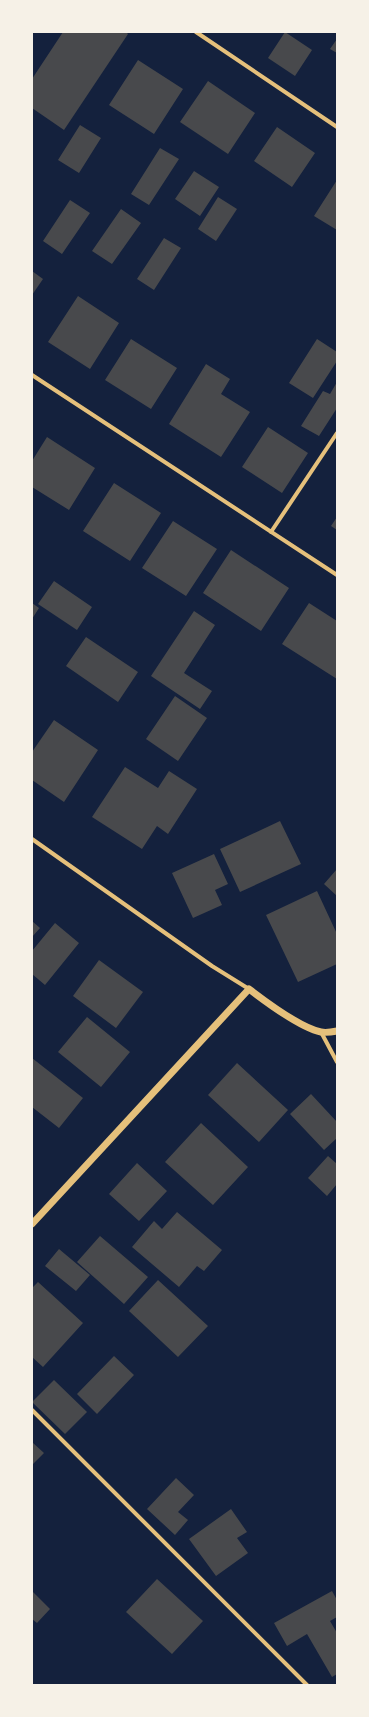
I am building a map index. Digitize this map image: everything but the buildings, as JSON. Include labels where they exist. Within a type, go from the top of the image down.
[{"type":"street","points":[[196,32],[337,127]]},
{"type":"street","points":[[32,375],[337,575]]},
{"type":"street","points":[[272,532],[337,433]]},
{"type":"street","points":[[32,839],[212,966],[249,989],[279,1011],[321,1032],[337,1031]]},
{"type":"street","points":[[32,1224],[249,989]]},
{"type":"street","points":[[321,1032],[337,1062]]},
{"type":"street","points":[[32,1410],[307,1685]]}]
